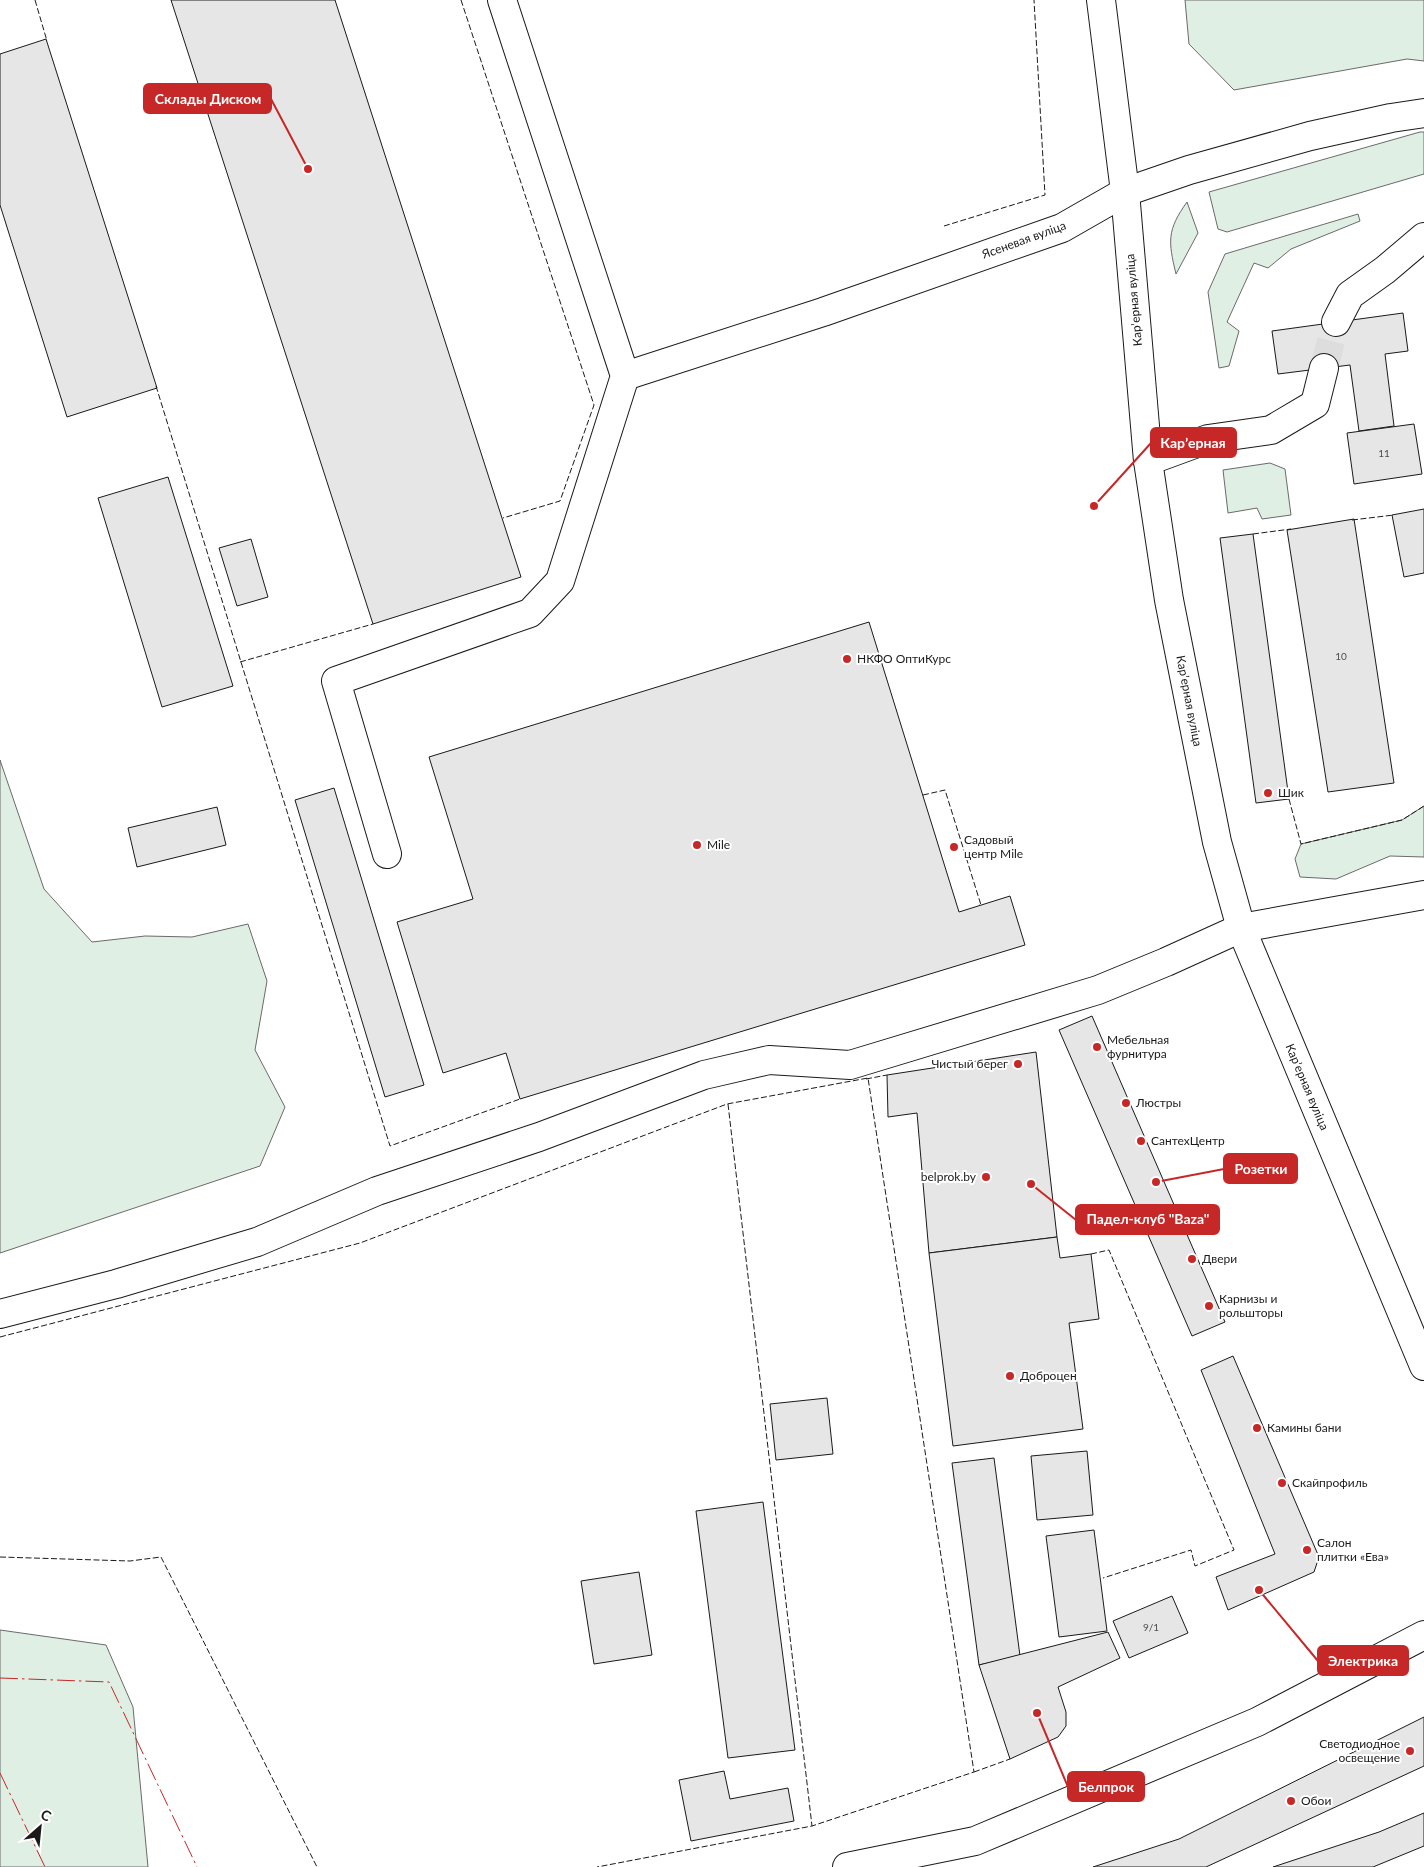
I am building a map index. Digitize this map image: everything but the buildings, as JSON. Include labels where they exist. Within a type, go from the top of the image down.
[{"type":"street","points":[[387,854],[336,681],[530,613],[560,581],[625,376],[502,0]]},
{"type":"street","name":"Карʼерная вуліца","points":[[1101,0],[1125,192],[1148,461],[1168,600],[1217,842],[1241,928],[1424,1366]]},
{"type":"street","name":"Ясеневая вуліца","points":[[625,376],[823,312],[1062,228],[1125,192],[1189,170],[1310,136],[1424,112]]},
{"type":"street","points":[[1336,322],[1350,295],[1385,270],[1424,237]]},
{"type":"street","points":[[1148,461],[1208,439],[1271,430],[1315,404],[1324,368]]},
{"type":"street","points":[[0,1314],[116,1284],[257,1242],[377,1192],[539,1137],[704,1074],[769,1060],[850,1065],[1098,990],[1241,928],[1424,895]]},
{"type":"street","points":[[847,1867],[975,1841],[1257,1722],[1424,1635]]},
{"type":"green space","points":[[1185,0],[1424,0],[1424,61],[1407,59],[1234,90],[1189,44]]},
{"type":"green space","points":[[1424,132],[1424,174],[1227,232],[1218,229],[1209,192]]},
{"type":"green space","points":[[1187,202],[1198,233],[1176,274],[1171,236],[1176,220]]},
{"type":"green space","points":[[1358,214],[1360,221],[1291,249],[1268,268],[1254,263],[1227,322],[1239,331],[1229,366],[1219,368],[1208,292],[1225,254]]},
{"type":"green space","points":[[1270,463],[1285,469],[1291,515],[1262,519],[1257,508],[1228,513],[1223,470]]},
{"type":"green space","points":[[0,760],[44,889],[92,942],[145,936],[192,937],[248,924],[267,981],[255,1050],[285,1107],[260,1166],[0,1253]]},
{"type":"green space","points":[[1424,806],[1424,857],[1390,856],[1336,879],[1300,877],[1295,859],[1301,844],[1402,820]]},
{"type":"green space","points":[[0,1630],[106,1645],[133,1707],[148,1867],[0,1867]]},
{"type":"tunnel","points":[[1324,368],[1336,322]]},
{"type":"fence","points":[[35,0],[47,41]]},
{"type":"fence","points":[[461,0],[594,405],[560,501],[503,518]]},
{"type":"fence","points":[[944,226],[1045,195],[1034,0]]},
{"type":"fence","points":[[156,386],[390,1146],[520,1099]]},
{"type":"fence","points":[[1352,520],[1394,515]]},
{"type":"fence","points":[[1253,534],[1291,529]]},
{"type":"fence","points":[[240,662],[373,624]]},
{"type":"fence","points":[[923,795],[945,790],[981,905],[979,905]]},
{"type":"fence","points":[[1289,799],[1301,844],[1402,820],[1424,806]]},
{"type":"fence","points":[[866,1079],[887,1075]]},
{"type":"fence","points":[[0,1337],[360,1243],[727,1104],[868,1078],[974,1772],[812,1826],[597,1867]]},
{"type":"fence","points":[[728,1104],[812,1826]]},
{"type":"fence","points":[[1091,1254],[1109,1250],[1234,1550],[1195,1566],[1191,1550],[1103,1578]]},
{"type":"fence","points":[[0,1557],[130,1561],[161,1557],[317,1867]]},
{"type":"fence","points":[[974,1772],[1010,1759]]},
{"type":"power","points":[[0,1678],[109,1682],[197,1867]]},
{"type":"power","points":[[0,1773],[45,1867]]},
{"type":"place","name":"Склады Диском","points":[[308,169]]},
{"type":"place","name":"Карʼерная","points":[[1094,506]]},
{"type":"place","name":"НКФО ОптиКурс","points":[[847,659]]},
{"type":"place","name":"Шик","points":[[1268,793]]},
{"type":"place","name":"Mile","points":[[697,845]]},
{"type":"place","name":"Садовый центр Mile","points":[[954,847]]},
{"type":"place","name":"Мебельная фурнитура","points":[[1097,1047]]},
{"type":"place","name":"Чистый берег","points":[[1018,1064]]},
{"type":"place","name":"Люстры","points":[[1126,1103]]},
{"type":"place","name":"СантехЦентр","points":[[1141,1141]]},
{"type":"place","name":"belprok.by","points":[[986,1177]]},
{"type":"place","name":"Розетки","points":[[1156,1182]]},
{"type":"place","name":"Падел-клуб \"Baza\"","points":[[1031,1184]]},
{"type":"place","name":"Двери","points":[[1192,1259]]},
{"type":"place","name":"Карнизы и рольшторы","points":[[1209,1306]]},
{"type":"place","name":"Доброцен","points":[[1010,1376]]},
{"type":"place","name":"Камины бани","points":[[1257,1428]]},
{"type":"place","name":"Скайпрофиль","points":[[1282,1483]]},
{"type":"place","name":"Салон плитки «Ева»","points":[[1307,1550]]},
{"type":"place","name":"Электрика","points":[[1259,1590]]},
{"type":"place","name":"Белпрок","points":[[1037,1713]]},
{"type":"place","name":"Светодиодное освещение","points":[[1410,1751]]},
{"type":"place","name":"Обои","points":[[1291,1801]]}]
